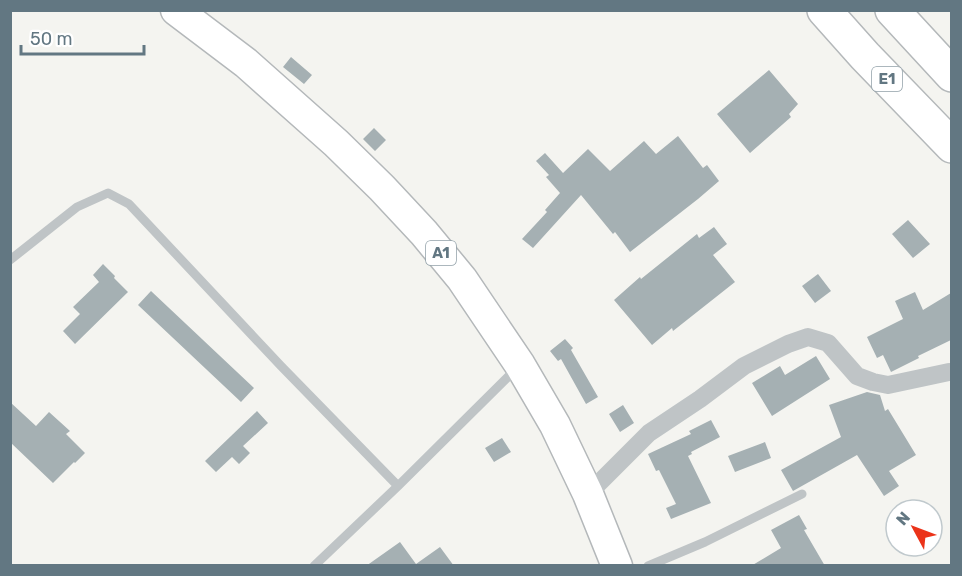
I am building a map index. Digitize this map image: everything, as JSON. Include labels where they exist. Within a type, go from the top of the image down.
[{"type":"highway","name":"E1","points":[[824,10],[951,146]]},
{"type":"highway","points":[[892,10],[951,75]]},
{"type":"highway","name":"A1","points":[[180,12],[246,63],[336,143],[424,233],[462,279],[520,365],[555,425],[588,494],[617,566]]},
{"type":"street","points":[[588,494],[649,434],[744,366],[788,344],[808,337],[828,343],[857,376],[873,382],[888,385],[949,372]]},
{"type":"lane","points":[[10,260],[77,207],[108,194],[129,204],[281,366],[398,486]]},
{"type":"lane","points":[[314,566],[520,365]]},
{"type":"lane","points":[[648,566],[705,542],[802,494]]},
{"type":"building","points":[[291,57],[312,75],[304,84],[283,67]]},
{"type":"building","points":[[769,70],[798,104],[789,114],[791,117],[750,153],[717,114]]},
{"type":"building","points":[[374,128],[386,140],[375,151],[363,139]]},
{"type":"building","points":[[678,136],[703,168],[707,165],[719,181],[630,252],[581,195],[533,248],[522,239],[547,212],[545,210],[560,193],[546,177],[549,175],[536,161],[545,153],[563,173],[588,149],[610,171],[644,141],[656,154]]},
{"type":"building","points":[[908,220],[930,244],[913,258],[892,234]]},
{"type":"building","points":[[714,227],[727,244],[713,255],[735,282],[652,345],[614,300],[640,277],[641,279],[697,234],[699,238]]},
{"type":"building","points":[[103,264],[128,292],[75,344],[63,331],[80,314],[73,307],[99,282],[93,275]]},
{"type":"building","points":[[818,274],[831,291],[815,303],[802,286]]},
{"type":"building","points":[[151,291],[254,388],[241,402],[138,305]]},
{"type":"building","points":[[915,292],[923,310],[951,293],[951,340],[891,372],[883,355],[877,358],[867,337],[903,319],[895,301]]},
{"type":"building","points":[[565,339],[573,348],[571,350],[598,397],[586,404],[561,359],[558,361],[550,351]]},
{"type":"building","points":[[816,356],[830,379],[772,416],[752,383],[780,366],[785,375]]},
{"type":"building","points":[[867,392],[880,395],[885,411],[888,409],[916,455],[889,471],[899,486],[884,496],[857,455],[793,491],[781,470],[841,437],[829,405]]},
{"type":"building","points":[[10,402],[36,426],[49,412],[70,431],[66,434],[85,453],[53,483],[10,442]]},
{"type":"building","points":[[623,405],[634,423],[620,432],[609,414]]},
{"type":"building","points":[[257,411],[268,423],[243,446],[250,453],[239,464],[232,457],[216,472],[205,461]]},
{"type":"building","points":[[711,420],[720,437],[691,452],[692,454],[688,456],[711,503],[671,519],[666,508],[676,504],[648,454],[691,434],[689,431]]},
{"type":"building","points":[[502,438],[511,452],[494,462],[485,448]]},
{"type":"building","points":[[765,442],[771,458],[735,472],[728,456]]},
{"type":"building","points":[[799,515],[807,529],[804,530],[825,566],[751,566],[781,548],[771,530]]},
{"type":"building","points":[[400,542],[416,564],[440,547],[454,566],[366,566]]}]
